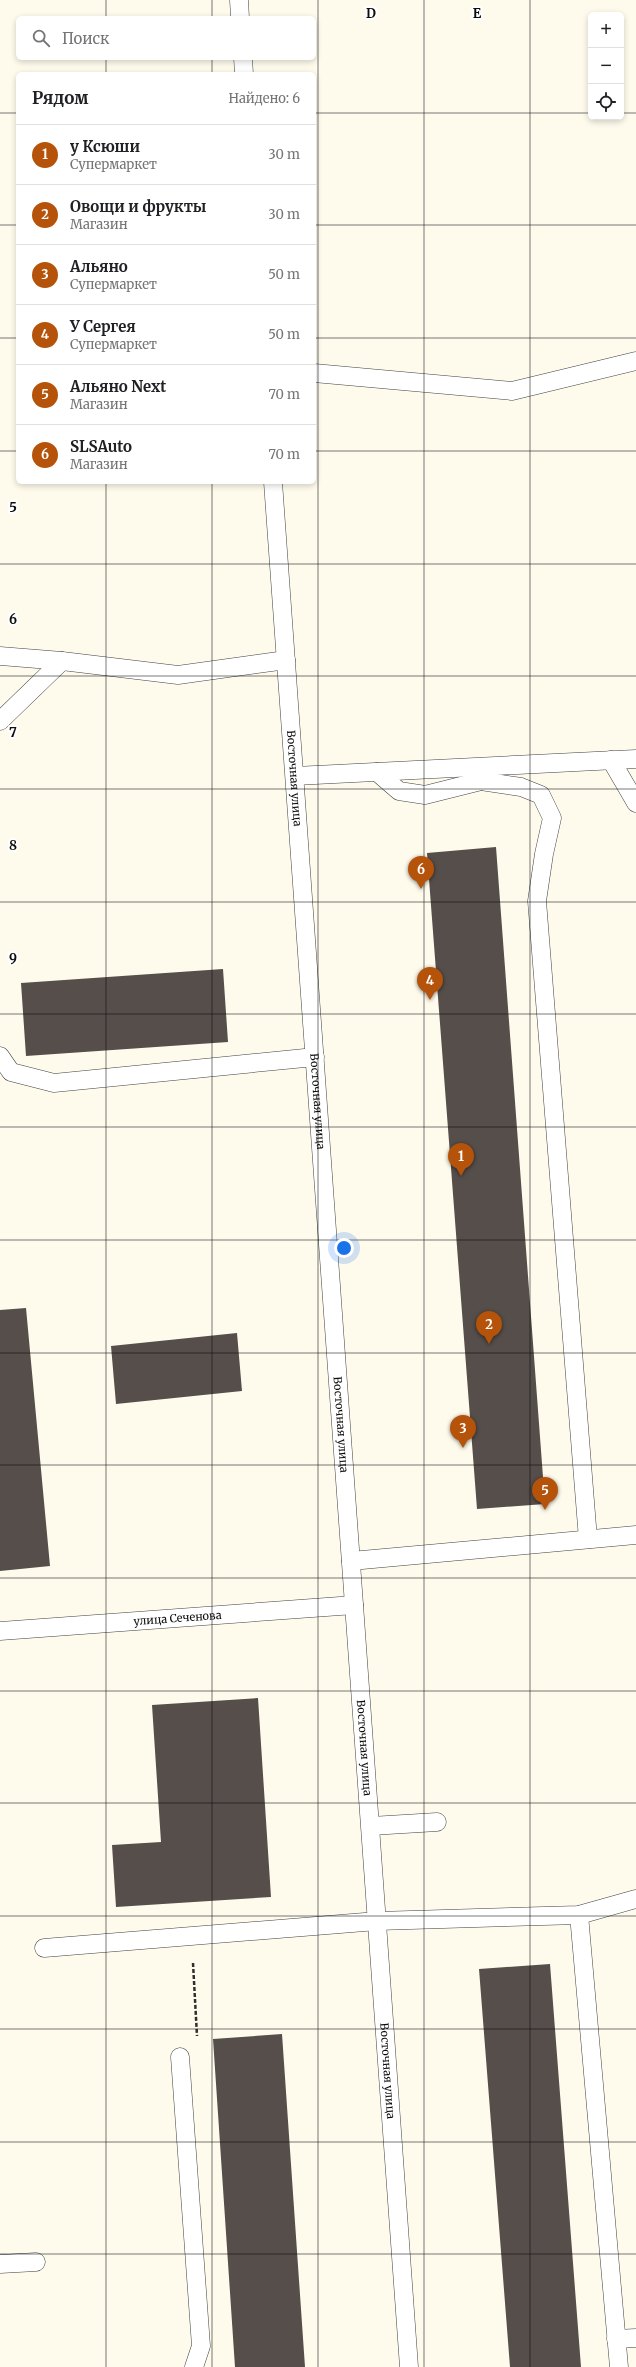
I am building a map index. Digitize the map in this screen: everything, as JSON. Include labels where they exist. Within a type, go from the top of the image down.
[{"type":"lane","points":[[239,0],[240,16]]},
{"type":"lane","points":[[243,60],[244,72]]},
{"type":"lane","points":[[316,374],[512,391],[636,361]]},
{"type":"lane","name":"Восточная улица","points":[[274,484],[410,2367]]},
{"type":"lane","points":[[0,656],[62,661],[178,675],[286,660]]},
{"type":"lane","points":[[0,721],[62,661]]},
{"type":"lane","points":[[295,776],[636,759]]},
{"type":"lane","points":[[611,760],[636,803]]},
{"type":"lane","points":[[377,772],[399,791],[425,794],[481,781],[521,787],[541,795],[552,818],[544,854],[538,901],[588,1539]]},
{"type":"lane","points":[[0,1056],[11,1072],[54,1083],[315,1057]]},
{"type":"lane","points":[[351,1561],[636,1535]]},
{"type":"lane","name":"улица Сеченова","points":[[0,1631],[354,1605]]},
{"type":"lane","points":[[371,1826],[437,1822]]},
{"type":"lane","points":[[44,1948],[378,1921],[579,1915],[636,1899]]},
{"type":"lane","points":[[579,1915],[619,2367]]},
{"type":"lane","points":[[180,2057],[201,2346],[194,2367]]},
{"type":"lane","points":[[0,2264],[36,2262]]},
{"type":"lane","points":[[616,2339],[636,2338]]},
{"type":"path","points":[[180,2057],[198,2049],[191,1936]]},
{"type":"building","points":[[496,847],[545,1504],[477,1509],[427,853]]},
{"type":"building","points":[[223,969],[228,1042],[26,1056],[21,983]]},
{"type":"building","points":[[26,1308],[50,1566],[0,1571],[0,1310]]},
{"type":"building","points":[[237,1333],[242,1391],[116,1404],[111,1346]]},
{"type":"building","points":[[258,1698],[271,1897],[116,1907],[112,1845],[161,1842],[152,1705]]},
{"type":"building","points":[[550,1964],[581,2367],[510,2367],[479,1969]]},
{"type":"building","points":[[282,2034],[305,2367],[235,2367],[213,2039]]},
{"type":"place","name":"SLSAuto","points":[[421,889]]},
{"type":"place","name":"У Сергея","points":[[430,1000]]},
{"type":"place","name":"у Ксюши","points":[[461,1176]]},
{"type":"place","name":"Овощи и фрукты","points":[[489,1344]]},
{"type":"place","name":"Альяно","points":[[463,1448]]},
{"type":"place","name":"Альяно Next","points":[[545,1510]]}]
